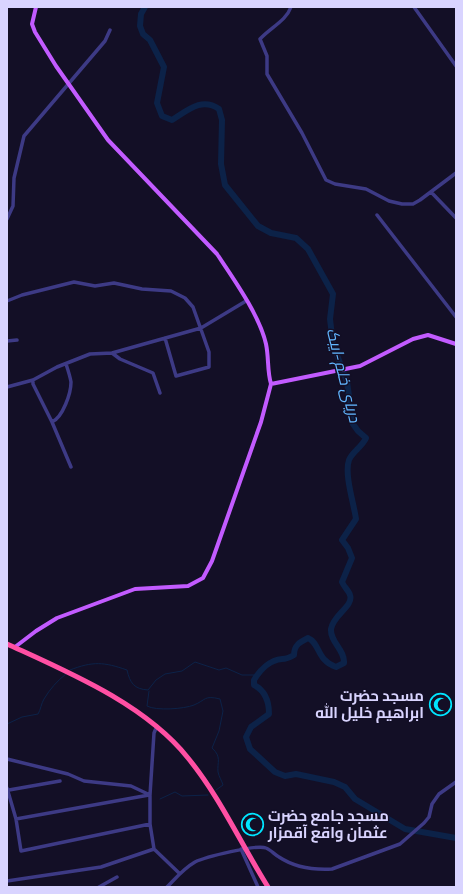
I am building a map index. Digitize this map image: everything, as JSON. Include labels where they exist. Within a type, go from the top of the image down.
[{"type":"highway","points":[[7,644],[72,675],[136,709],[157,726],[188,757],[209,788],[243,849],[268,887]]},
{"type":"main road","points":[[15,647],[36,631],[57,618],[135,588],[188,586],[203,578],[212,561],[259,429],[271,384],[267,373],[266,344],[246,301],[217,254],[108,140],[35,32],[32,24],[36,7]]},
{"type":"main road","points":[[271,384],[360,366],[413,339],[428,335],[456,344]]},
{"type":"street","points":[[292,7],[288,15],[270,28],[260,39],[267,56],[267,74],[298,126],[326,180],[335,184],[366,189],[389,201],[402,204],[413,204],[456,173]]},
{"type":"street","points":[[414,7],[456,66]]},
{"type":"street","points":[[7,219],[13,206],[14,178],[24,136],[105,41],[110,30]]},
{"type":"street","points":[[431,192],[456,218]]},
{"type":"street","points":[[377,215],[456,317]]},
{"type":"street","points":[[7,301],[22,294],[74,282],[95,286],[114,283],[142,289],[171,291],[185,298],[193,307],[210,352],[209,367],[176,376],[165,338]]},
{"type":"street","points":[[7,387],[33,380],[90,354],[112,353],[201,328],[246,301]]},
{"type":"street","points":[[7,341],[17,340]]},
{"type":"street","points":[[112,353],[120,359],[153,373],[160,393]]},
{"type":"street","points":[[52,422],[56,420],[62,411],[68,398],[71,383],[66,364]]},
{"type":"street","points":[[33,380],[33,384],[52,422],[71,467]]},
{"type":"street","points":[[157,726],[154,733],[150,795],[150,824],[154,850],[179,873]]},
{"type":"street","points":[[7,759],[68,774],[84,781],[131,786],[150,795]]},
{"type":"street","points":[[60,781],[8,789],[16,819],[21,851],[150,824]]},
{"type":"street","points":[[168,887],[179,873],[195,862],[209,856],[243,849],[265,848],[280,858],[292,863],[320,870],[332,870],[405,841],[429,817],[432,804],[439,794],[456,782]]},
{"type":"street","points":[[16,819],[150,795]]},
{"type":"street","points":[[243,849],[258,887]]},
{"type":"street","points":[[9,887],[8,881],[100,867],[154,850]]},
{"type":"street","points":[[102,887],[117,877]]},
{"type":"waterway","name":"دریای خلم-ایبک","points":[[145,7],[141,14],[140,26],[143,34],[150,40],[164,67],[157,103],[162,116],[172,120],[195,106],[207,104],[219,109],[222,120],[221,164],[225,185],[258,226],[271,233],[296,238],[308,249],[333,294],[330,319],[333,344],[347,382],[353,424],[366,438],[350,457],[348,466],[348,481],[356,519],[342,540],[348,548],[352,558],[342,582],[349,593],[350,599],[349,603],[335,619],[331,629],[331,634],[344,658],[344,663],[336,667],[325,661],[315,644],[308,638],[296,646],[294,655],[288,658],[273,661],[262,669],[254,680],[254,685],[258,687],[266,697],[269,714],[251,727],[246,737],[250,749],[275,772],[285,776],[296,774],[334,782],[345,787],[355,799],[405,829],[456,838]]},
{"type":"waterway","points":[[70,670],[92,664],[112,665],[127,670],[131,682],[136,687],[148,690],[156,680],[165,674],[182,671],[195,662],[219,670],[226,668],[242,675],[257,675]]},
{"type":"waterway","points":[[7,724],[22,717],[38,714],[43,701],[49,692],[66,674]]},
{"type":"waterway","points":[[149,691],[147,706],[157,709],[184,708],[208,698],[220,699],[223,711],[219,731],[212,748],[218,757],[218,772],[223,785],[216,790]]},
{"type":"waterway","points":[[160,799],[175,792],[182,796],[208,795]]},
{"type":"place","name":"مسجد حضرت ابراهیم خلیل الله","points":[[440,705]]},
{"type":"place","name":"مسجد جامع حضرت عثمان واقع آقمزار","points":[[253,825]]}]
